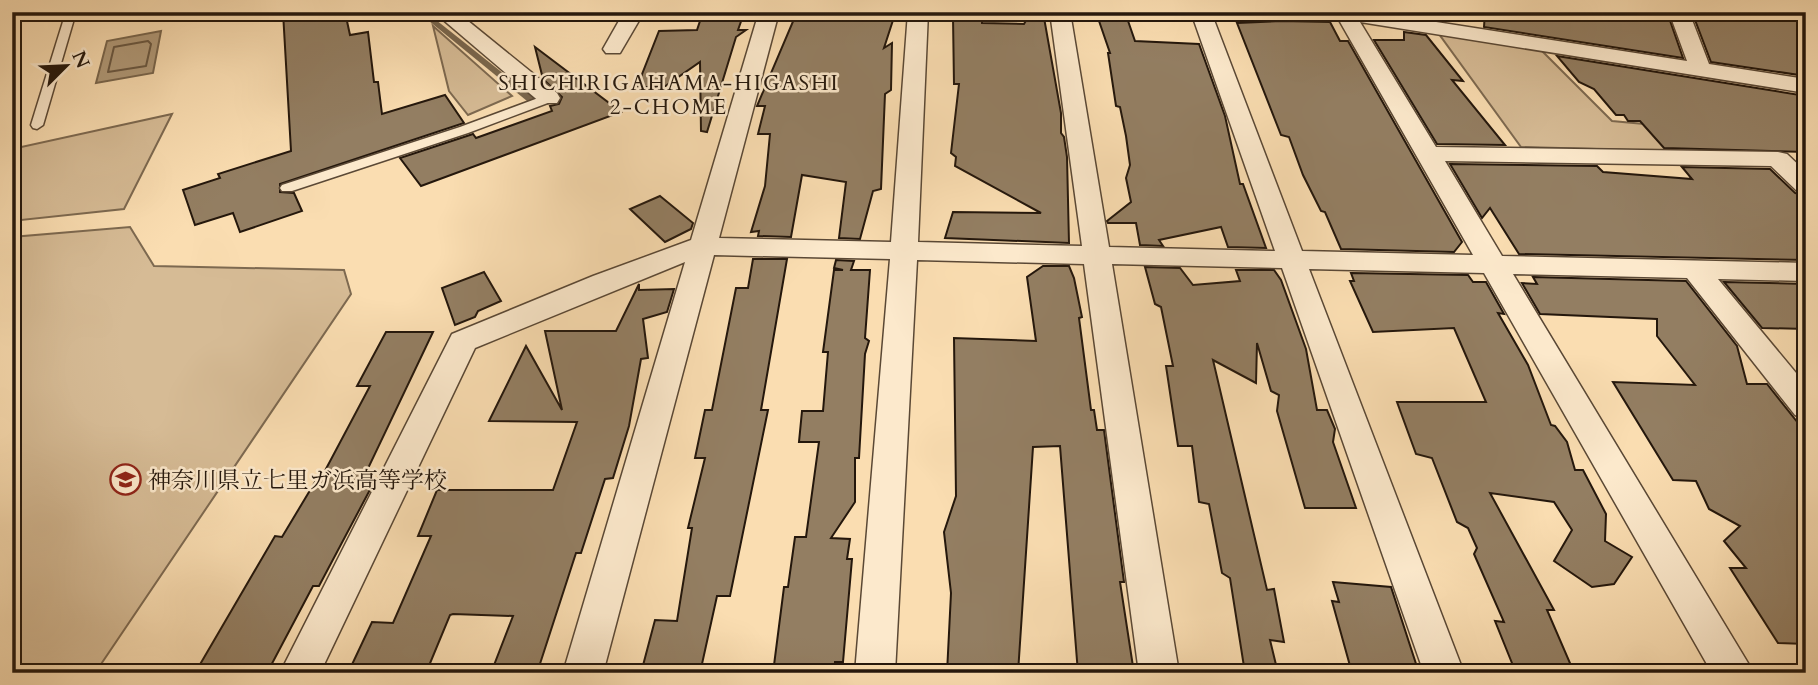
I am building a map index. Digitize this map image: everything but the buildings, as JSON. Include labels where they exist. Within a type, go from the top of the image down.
[{"type":"street","points":[[444,12],[549,99]]},
{"type":"street","points":[[613,49],[634,12]]},
{"type":"street","points":[[583,673],[769,12]]},
{"type":"street","points":[[875,673],[918,12]]},
{"type":"street","points":[[1060,12],[1159,673]]},
{"type":"street","points":[[1201,12],[1444,673]]},
{"type":"street","points":[[1252,12],[1344,13],[1806,86]]},
{"type":"street","points":[[1344,13],[1734,673]]},
{"type":"street","points":[[1675,13],[1701,71]]},
{"type":"street","points":[[1429,154],[1778,159],[1806,186]]},
{"type":"street","points":[[300,673],[463,341],[603,283],[702,246],[1806,272]]},
{"type":"street","points":[[1695,270],[1806,407]]},
{"type":"lane","points":[[37,125],[71,12]]},
{"type":"lane","points":[[286,188],[464,130],[549,99]]},
{"type":"shaded area","points":[[433,26],[512,96],[468,115],[449,91]]},
{"type":"shaded area","points":[[1439,34],[1541,50],[1612,121],[1677,127],[1706,152],[1521,147]]},
{"type":"shaded area","points":[[172,114],[124,209],[12,221],[12,149]]},
{"type":"shaded area","name":"神奈川県立七里ガ浜高等学校","points":[[130,227],[154,266],[344,270],[351,294],[95,673],[12,673],[12,237]]},
{"type":"water","points":[[161,31],[153,73],[96,83],[107,41]]},
{"type":"waterway","points":[[421,12],[530,99]]},
{"type":"place","name":"神奈川県立七里ガ浜高等学校","points":[[125,480]]},
{"type":"district","name":"SHICHIRIGAHAMA-HIGASHI 2-CHOME","points":[[669,95]]}]
